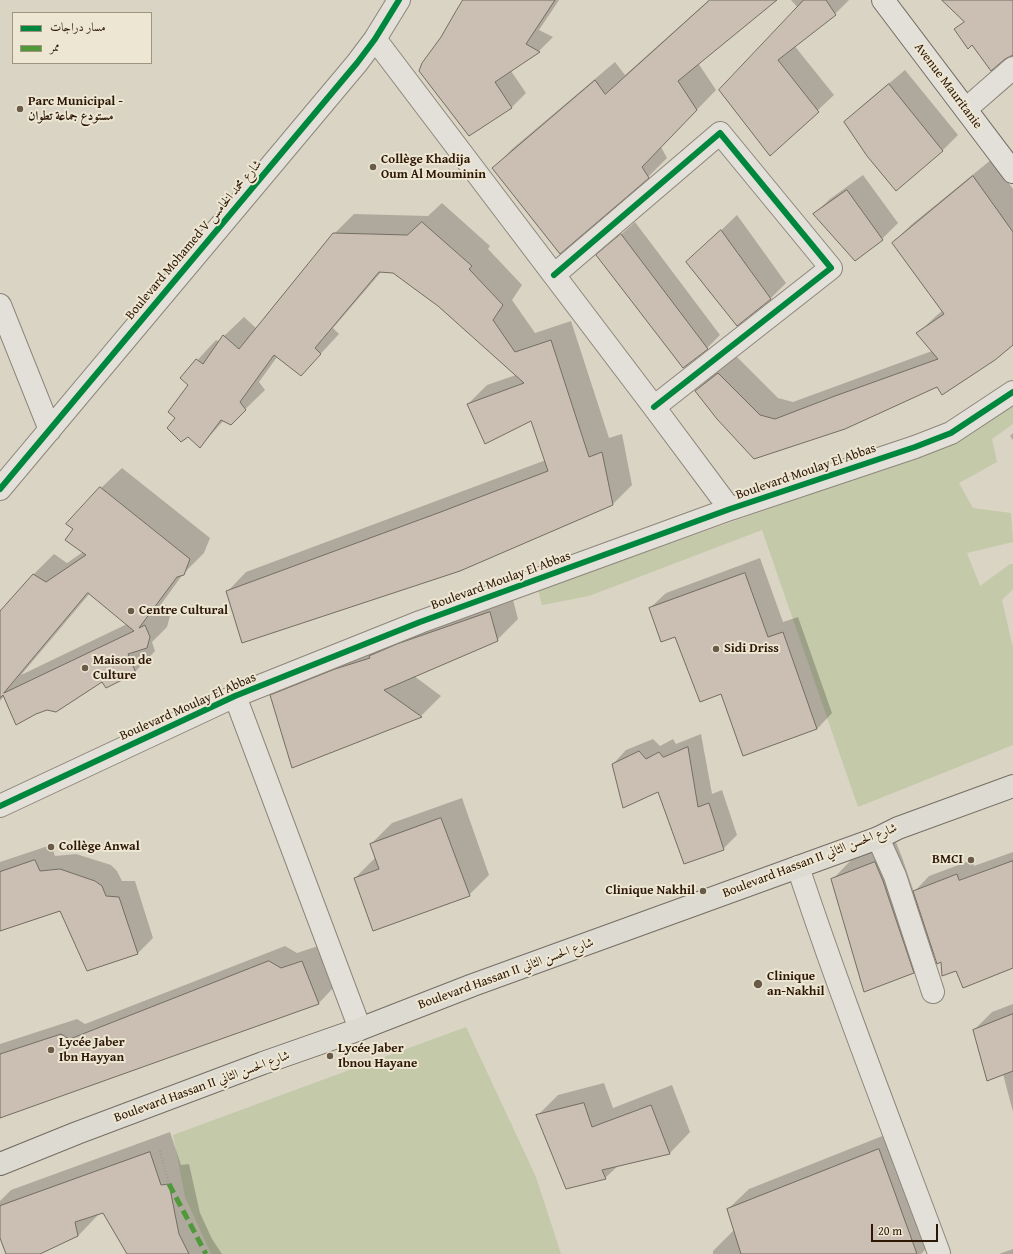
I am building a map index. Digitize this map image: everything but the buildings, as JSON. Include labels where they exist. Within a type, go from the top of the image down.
[{"type":"main road","name":"Boulevard Hassan II شارع الحسن الثاني","points":[[0,1164],[77,1133],[263,1063],[360,1029],[473,985],[878,838],[898,828],[1013,786]]},
{"type":"street","name":"Boulevard Mohamed V شارع محمد الخامس","points":[[0,489],[357,63],[375,39],[399,0]]},
{"type":"street","name":"Avenue Mauritanie","points":[[883,0],[1013,172]]},
{"type":"street","points":[[375,39],[730,509]]},
{"type":"street","points":[[966,108],[1013,68]]},
{"type":"street","points":[[554,275],[720,133],[831,268],[654,407]]},
{"type":"street","points":[[0,305],[50,430]]},
{"type":"street","name":"Boulevard Moulay El Abbas","points":[[0,806],[235,696],[420,622],[730,509],[915,447],[951,433],[1013,392]]},
{"type":"street","points":[[235,696],[360,1029]]},
{"type":"street","points":[[878,838],[895,876],[933,992]]},
{"type":"street","points":[[798,867],[823,944],[939,1253]]},
{"type":"path","points":[[160,1151],[169,1184]]},
{"type":"green space","points":[[1013,405],[1013,424],[992,439],[997,462],[959,483],[973,508],[1011,513],[1013,542],[967,553],[980,586],[1010,564],[1013,564],[1013,589],[1002,600],[1013,648],[1013,745],[858,807],[762,530],[589,596],[542,605],[538,590],[951,445]]},
{"type":"green space","points":[[466,1027],[536,1177],[561,1254],[211,1254],[185,1197],[173,1135]]},
{"type":"marked path","points":[[169,1184],[206,1254]]},
{"type":"cycle path","points":[[0,489],[357,63],[375,39],[399,0]]},
{"type":"cycle path","points":[[554,275],[720,133],[831,268],[654,407]]},
{"type":"cycle path","points":[[0,806],[235,696],[420,622],[730,509],[915,447],[951,433],[1013,392]]},
{"type":"place","name":"Parc Municipal - مستودع جماعة تطوان","points":[[20,109]]},
{"type":"place","name":"Collège Khadija Oum Al Mouminin","points":[[373,167]]},
{"type":"place","name":"Centre Cultural","points":[[131,611]]},
{"type":"place","name":"Sidi Driss","points":[[716,649]]},
{"type":"place","name":"Maison de Culture","points":[[85,668]]},
{"type":"place","name":"Collège Anwal","points":[[51,847]]},
{"type":"place","name":"BMCI","points":[[971,860]]},
{"type":"place","name":"Clinique Nakhil","points":[[703,891]]},
{"type":"place","name":"Clinique an-Nakhil","points":[[758,984]]},
{"type":"place","name":"Lycée Jaber Ibn Hayyan","points":[[51,1050]]},
{"type":"place","name":"Lycée Jaber Ibnou Hayane","points":[[330,1056]]}]
